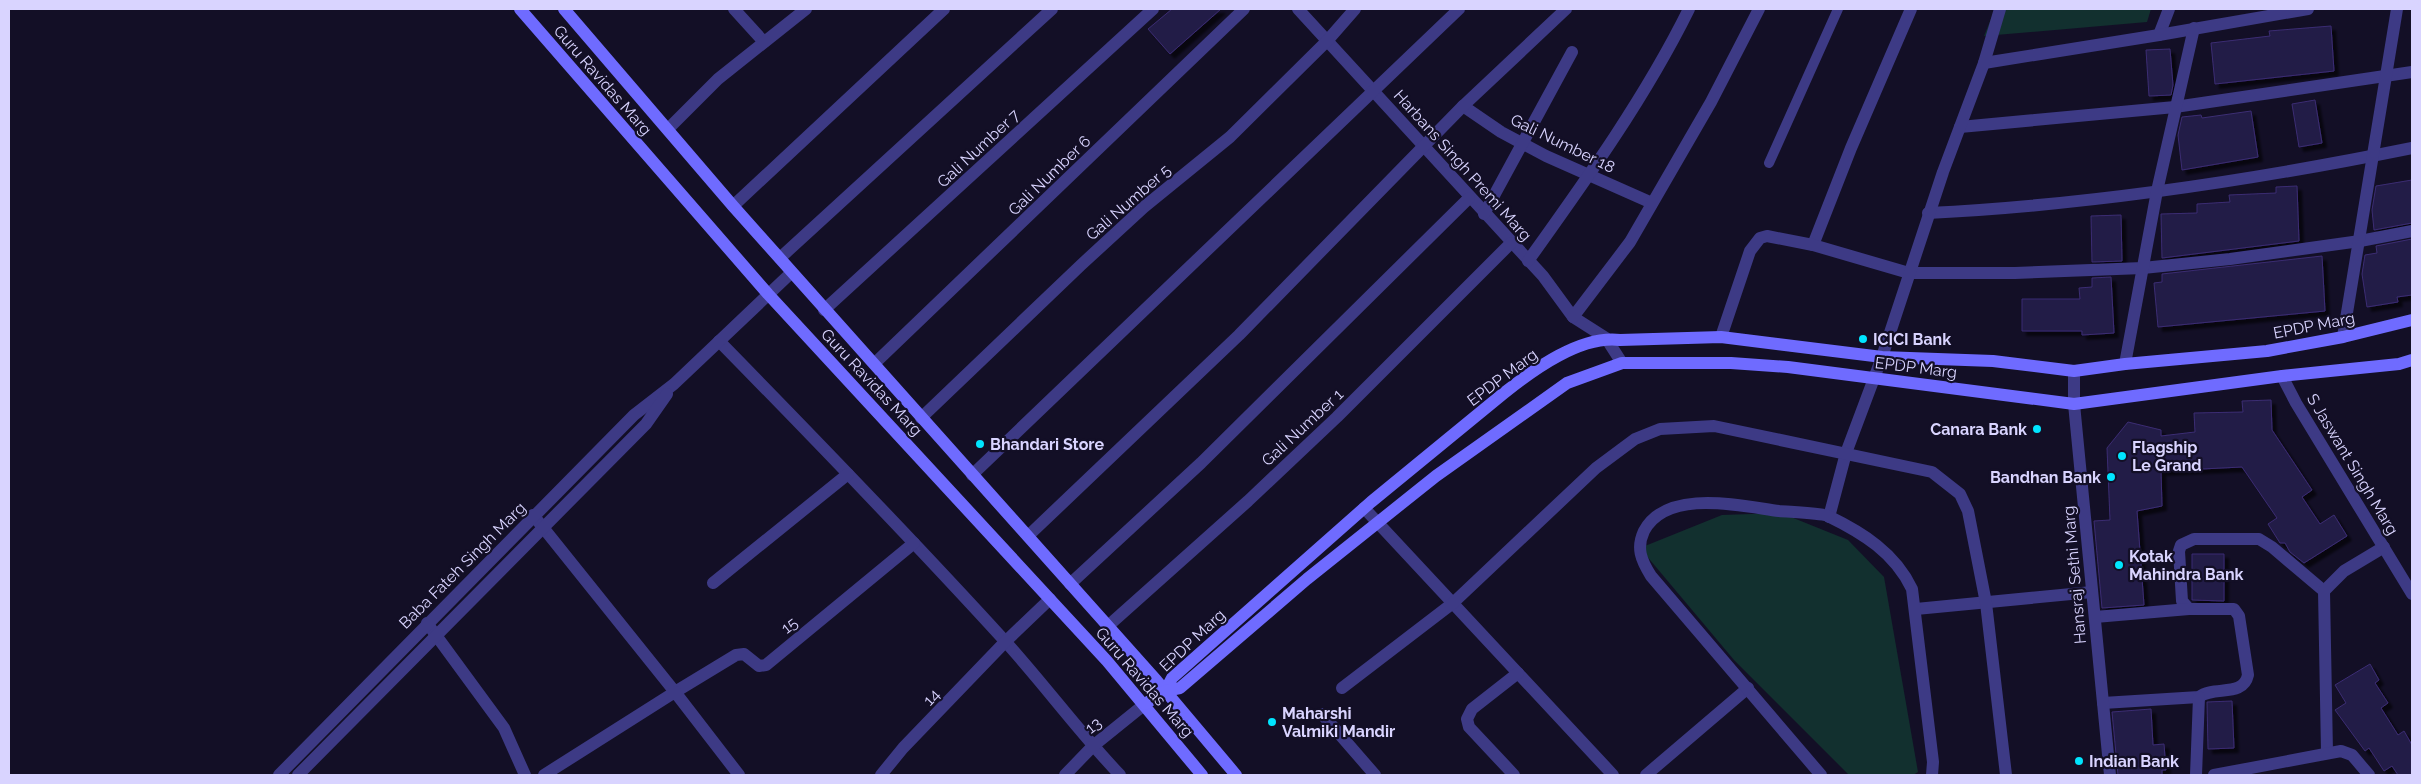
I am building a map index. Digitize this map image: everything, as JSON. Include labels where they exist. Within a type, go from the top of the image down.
[{"type":"main road","name":"Guru Ravidas Marg","points":[[520,9],[768,294],[1145,704],[1202,775]]},
{"type":"main road","name":"Guru Ravidas Marg","points":[[564,9],[791,273],[875,363],[972,476],[1165,690],[1236,775]]},
{"type":"main road","name":"EPDP Marg","points":[[1165,690],[1172,678],[1364,508],[1528,374],[1567,351],[1606,338],[1620,340],[1721,338],[1882,357],[1993,361],[2074,371],[2125,364],[2267,351],[2343,337],[2412,320]]},
{"type":"main road","name":"EPDP Marg","points":[[1165,690],[1180,688],[1436,476],[1567,382],[1622,363],[1760,365],[2074,404],[2282,376],[2399,364],[2412,360]]},
{"type":"main road","points":[[1145,704],[1165,690]]},
{"type":"street","points":[[734,9],[764,42]]},
{"type":"street","points":[[668,129],[718,79],[806,9]]},
{"type":"street","points":[[733,206],[944,9]]},
{"type":"street","points":[[780,258],[1052,9]]},
{"type":"street","name":"Gali Number 7","points":[[824,310],[1153,9]]},
{"type":"street","name":"Gali Number 6","points":[[875,363],[1244,9]]},
{"type":"street","name":"Harbans Singh Premi Marg","points":[[1298,9],[1326,41],[1377,85],[1423,146],[1528,260],[1573,317],[1606,338]]},
{"type":"street","name":"Gali Number 5","points":[[921,418],[1144,207],[1230,137],[1326,41],[1355,9]]},
{"type":"street","points":[[972,476],[1377,85],[1459,9]]},
{"type":"street","points":[[1028,536],[1239,335],[1463,106],[1566,9]]},
{"type":"street","points":[[1528,260],[1590,175],[1670,46],[1689,9]]},
{"type":"street","points":[[1573,317],[1630,242],[1711,102],[1759,9]]},
{"type":"street","points":[[1813,245],[1851,148],[1911,9]]},
{"type":"street","points":[[1829,516],[1846,453],[1882,357],[1928,213],[1984,63],[2000,9]]},
{"type":"street","points":[[2159,35],[2169,9]]},
{"type":"street","points":[[1984,63],[2159,35],[2260,13],[2308,9]]},
{"type":"street","points":[[2343,337],[2397,9]]},
{"type":"street","points":[[2125,364],[2175,107],[2194,28]]},
{"type":"street","points":[[1484,214],[1572,52]]},
{"type":"street","points":[[1960,127],[2175,107],[2412,72]]},
{"type":"street","name":"Gali Number 18","points":[[1463,106],[1523,144],[1652,203]]},
{"type":"street","points":[[1928,213],[2047,204],[2158,191],[2374,156],[2412,148]]},
{"type":"street","points":[[1070,584],[1202,463],[1469,198]]},
{"type":"street","points":[[1721,338],[1750,251],[1754,244],[1766,236],[1813,245],[1909,273],[2015,274],[2143,268],[2230,260],[2360,241],[2412,231]]},
{"type":"street","name":"Gali Number 1","points":[[1108,626],[1248,501],[1337,417],[1511,243]]},
{"type":"street","name":"Baba Fateh Singh Marg","points":[[279,775],[634,415],[674,384],[791,273]]},
{"type":"street","points":[[1606,338],[1622,363]]},
{"type":"street","points":[[719,341],[914,543],[1005,642],[1120,775]]},
{"type":"street","name":"Hansraj Sethi Marg","points":[[2074,371],[2074,404],[2110,775]]},
{"type":"street","name":"S Jaswant Singh Marg","points":[[2282,376],[2412,594]]},
{"type":"street","name":"Baba Fateh Singh Marg","points":[[298,775],[646,424],[674,384]]},
{"type":"street","points":[[1342,688],[1453,603],[1596,468],[1635,439],[1660,429],[1714,426],[1932,472],[1960,494],[1968,512],[1986,603],[2006,775]]},
{"type":"street","points":[[713,583],[848,474]]},
{"type":"street","points":[[1821,775],[1651,576],[1641,561],[1639,542],[1648,523],[1668,509],[1684,504],[1708,503],[1829,516],[1875,542],[1892,559],[1905,574],[1912,589],[1916,609],[1933,762],[1932,775]]},
{"type":"street","points":[[1364,508],[1610,774]]},
{"type":"street","points":[[534,516],[675,692],[738,775]]},
{"type":"street","points":[[2190,610],[2182,601],[2179,551],[2181,545],[2194,539],[2259,539],[2272,547],[2324,591]]},
{"type":"street","name":"15","points":[[675,692],[736,656],[744,654],[759,666],[766,664],[914,543]]},
{"type":"street","points":[[2327,753],[2324,591],[2344,571],[2384,547]]},
{"type":"street","points":[[1916,609],[2092,592]]},
{"type":"street","name":"14","points":[[880,775],[903,748],[1005,642],[1050,599]]},
{"type":"street","points":[[2095,617],[2231,608],[2238,612],[2248,675],[2247,682],[2241,688],[2205,693],[2199,697],[2103,703]]},
{"type":"street","points":[[427,624],[504,728],[525,775]]},
{"type":"street","points":[[1514,775],[1469,727],[1467,719],[1472,709],[1518,673]]},
{"type":"street","points":[[1646,775],[1748,688]]},
{"type":"street","points":[[544,775],[675,692]]},
{"type":"street","points":[[2196,775],[2199,697]]},
{"type":"street","name":"13","points":[[1065,775],[1093,746],[1145,704]]},
{"type":"street","points":[[1322,714],[1376,775]]},
{"type":"street","points":[[2214,775],[2341,751],[2350,753],[2360,762],[2369,775]]},
{"type":"lane","points":[[1769,163],[1838,9]]},
{"type":"green space","points":[[1995,9],[2151,9],[2147,22],[1984,36]]},
{"type":"green space","points":[[1781,513],[1848,540],[1884,577],[1918,772],[1913,775],[1849,775],[1734,660],[1640,548],[1722,515]]},
{"type":"building","points":[[1172,9],[1221,9],[1170,54],[1148,29]]},
{"type":"building","points":[[2331,26],[2334,71],[2215,84],[2211,43],[2270,36],[2269,31]]},
{"type":"building","points":[[2170,49],[2173,85],[2171,95],[2149,96],[2146,50]]},
{"type":"building","points":[[2315,100],[2322,143],[2299,147],[2292,104]]},
{"type":"building","points":[[2251,111],[2258,157],[2182,170],[2178,135],[2182,117],[2201,115],[2202,118]]},
{"type":"building","points":[[2412,180],[2412,223],[2374,230],[2372,210],[2376,186]]},
{"type":"building","points":[[2297,186],[2299,241],[2162,258],[2161,214],[2197,213],[2197,204],[2230,202],[2229,195],[2276,193],[2276,187]]},
{"type":"building","points":[[2121,215],[2122,261],[2092,262],[2091,216]]},
{"type":"building","points":[[2412,239],[2412,295],[2397,297],[2398,302],[2367,307],[2362,274],[2365,255],[2377,253],[2376,246]]},
{"type":"building","points":[[2322,256],[2325,311],[2158,327],[2154,283],[2162,282],[2162,274]]},
{"type":"building","points":[[2111,277],[2114,333],[2082,335],[2082,331],[2022,331],[2022,299],[2080,299],[2079,288],[2092,287],[2092,278]]},
{"type":"building","points":[[2271,400],[2272,430],[2312,490],[2302,497],[2320,524],[2334,515],[2347,536],[2304,563],[2290,552],[2285,543],[2280,543],[2268,524],[2277,518],[2242,467],[2161,471],[2162,506],[2137,511],[2144,605],[2102,608],[2094,521],[2110,520],[2107,448],[2128,422],[2161,430],[2161,436],[2195,432],[2194,413],[2243,412],[2242,401]]},
{"type":"building","points":[[2192,554],[2224,554],[2224,601],[2192,600]]},
{"type":"building","points":[[2370,664],[2379,680],[2375,683],[2388,703],[2381,708],[2398,735],[2404,731],[2412,745],[2412,775],[2398,775],[2392,766],[2384,771],[2369,748],[2365,751],[2335,710],[2346,703],[2335,685]]},
{"type":"building","points":[[2232,701],[2234,748],[2208,749],[2207,702]]},
{"type":"building","points":[[2151,709],[2153,745],[2164,744],[2166,770],[2162,770],[2162,775],[2118,775],[2112,712]]},
{"type":"place","name":"ICICI Bank","points":[[1863,339]]},
{"type":"place","name":"Canara Bank","points":[[2037,429]]},
{"type":"place","name":"Bhandari Store","points":[[980,444]]},
{"type":"place","name":"Flagship Le Grand","points":[[2122,456]]},
{"type":"place","name":"Bandhan Bank","points":[[2111,477]]},
{"type":"place","name":"Kotak Mahindra Bank","points":[[2119,565]]},
{"type":"place","name":"Maharshi Valmiki Mandir","points":[[1272,722]]},
{"type":"place","name":"Indian Bank","points":[[2079,761]]}]
